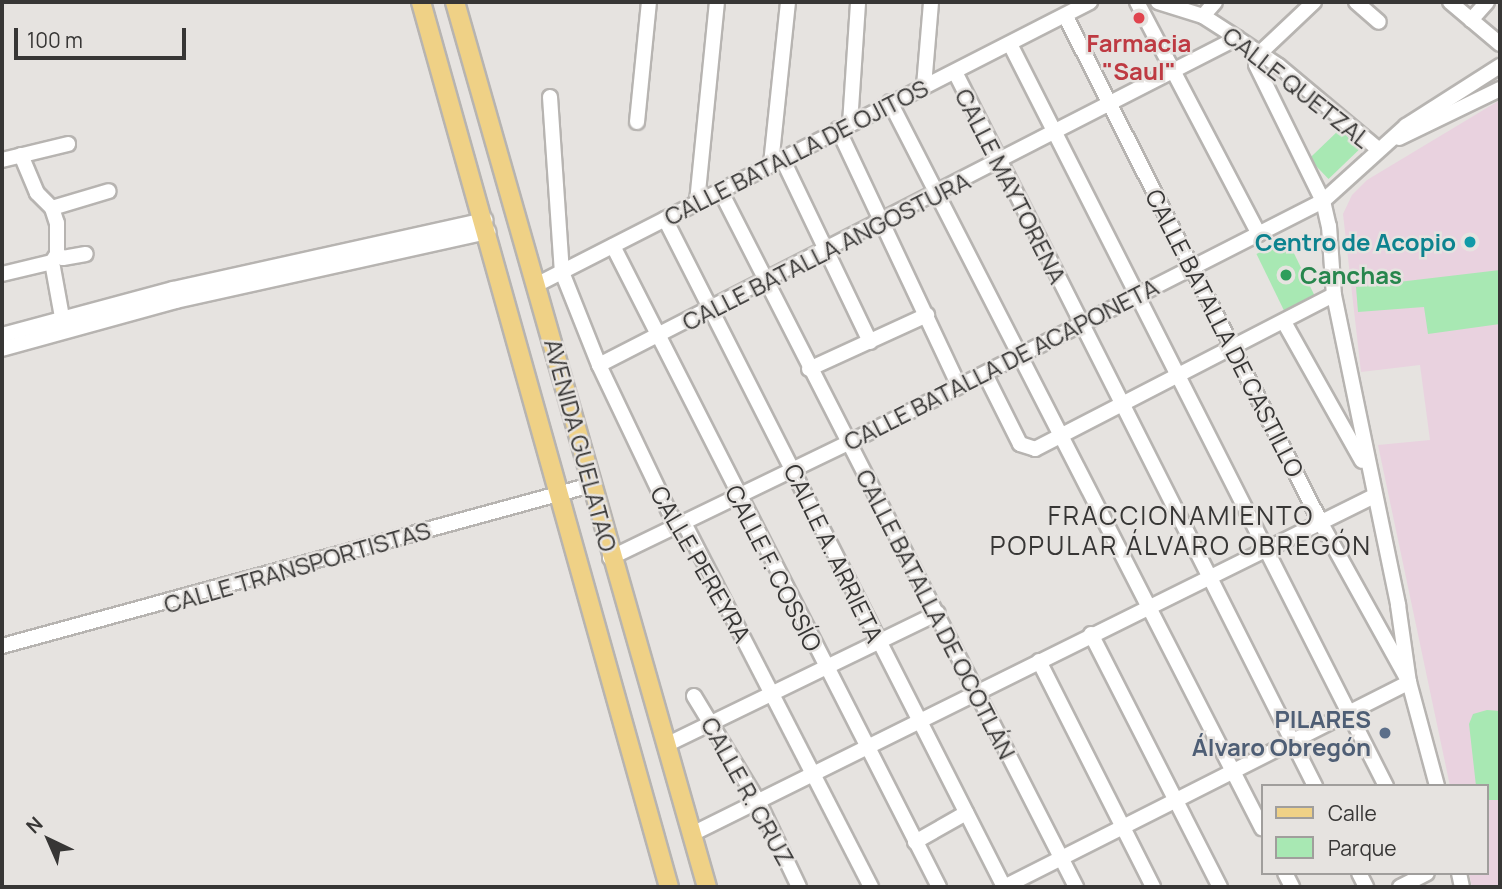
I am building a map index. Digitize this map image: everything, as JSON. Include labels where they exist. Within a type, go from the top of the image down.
[{"type":"main road","name":"AVENIDA GUELATAO","points":[[421,2],[486,226],[668,887]]},
{"type":"main road","name":"AVENIDA GUELATAO","points":[[455,2],[538,285],[610,558],[707,887]]},
{"type":"street","points":[[638,122],[649,2]]},
{"type":"street","points":[[697,202],[717,2]]},
{"type":"street","points":[[788,2],[777,161],[828,250],[870,342]]},
{"type":"street","points":[[858,2],[844,126],[884,223],[960,386]]},
{"type":"street","points":[[924,86],[931,2]]},
{"type":"street","name":"CALLE BATALLA DE OJITOS","points":[[538,285],[890,102],[1066,17],[1090,2]]},
{"type":"street","points":[[1137,2],[1259,234]]},
{"type":"street","name":"CALLE QUETZAL","points":[[1158,2],[1203,16],[1258,55],[1279,66],[1383,145],[1500,66]]},
{"type":"street","points":[[1203,16],[1215,2]]},
{"type":"street","points":[[1314,2],[1258,55],[1259,77],[1323,201],[1334,295],[1368,472],[1409,682],[1436,784]]},
{"type":"street","points":[[1356,2],[1379,22]]},
{"type":"street","points":[[1450,2],[1500,44]]},
{"type":"street","points":[[1471,20],[1487,2]]},
{"type":"street","name":"CALLE BATALLA DE CASTILLO","points":[[1066,17],[1112,105],[1190,268],[1321,523],[1409,682]]},
{"type":"street","name":"CALLE BATALLA ANGOSTURA","points":[[599,365],[884,223],[1237,38]]},
{"type":"street","points":[[1010,44],[1264,551],[1385,784]]},
{"type":"street","name":"CALLE MAYTORENA","points":[[955,72],[1314,784]]},
{"type":"street","points":[[1383,145],[1434,124],[1500,89]]},
{"type":"street","name":"CALLE PEREYRA","points":[[550,96],[562,272],[599,365],[672,518],[684,523],[871,887]]},
{"type":"street","points":[[890,102],[1260,824]]},
{"type":"street","points":[[2,160],[68,144]]},
{"type":"street","name":"CALLE BATALLA DE ACAPONETA","points":[[610,558],[848,443],[1323,201],[1383,145]]},
{"type":"street","points":[[21,155],[37,194],[52,208],[57,223],[54,258],[63,326]]},
{"type":"street","name":"CALLE BATALLA DE OCOTLÁN","points":[[720,190],[809,369],[938,613],[1076,887]]},
{"type":"street","points":[[52,208],[109,191]]},
{"type":"street","name":"CALLE A. ARRIETA","points":[[665,219],[1004,887]]},
{"type":"street","points":[[2,349],[63,326],[174,295],[486,226]]},
{"type":"street","name":"CALLE F. COSSÍO","points":[[613,246],[656,338],[939,887]]},
{"type":"street","points":[[2,274],[54,258],[86,254]]},
{"type":"street","points":[[985,374],[1026,449],[1121,405],[1334,295]]},
{"type":"street","points":[[809,369],[926,315]]},
{"type":"street","points":[[1284,322],[1368,472]]},
{"type":"street","points":[[2,335],[63,326]]},
{"type":"street","name":"CALLE TRANSPORTISTAS","points":[[2,646],[591,485]]},
{"type":"street","points":[[692,834],[759,803],[1147,606],[1374,496]]},
{"type":"street","points":[[666,744],[713,724],[938,613]]},
{"type":"street","points":[[1091,634],[1220,887]]},
{"type":"street","points":[[1039,661],[1153,887]]},
{"type":"street","points":[[1004,887],[1349,716],[1409,682]]},
{"type":"street","name":"CALLE R. CRUZ","points":[[694,696],[759,803],[799,887]]},
{"type":"street","points":[[915,842],[966,813]]},
{"type":"street","points":[[1400,887],[1423,875]]},
{"type":"shaded area","points":[[1500,100],[1500,887],[1472,887],[1469,875],[1488,875],[1488,784],[1450,784],[1378,445],[1430,440],[1420,365],[1361,372],[1343,214],[1352,195],[1367,180]]},
{"type":"green space","points":[[1340,129],[1359,149],[1329,179],[1309,159]]},
{"type":"green space","name":"Canchas","points":[[1287,239],[1315,297],[1284,311],[1256,254]]},
{"type":"green space","points":[[1500,270],[1500,324],[1428,334],[1424,307],[1358,312],[1356,287]]},
{"type":"green space","points":[[1487,710],[1500,711],[1500,800],[1488,800],[1488,784],[1476,784],[1469,724],[1473,714]]},
{"type":"place","name":"Farmacia \"Saul\"","points":[[1139,18]]},
{"type":"place","name":"Centro de Acopio","points":[[1470,242]]},
{"type":"place","name":"Canchas","points":[[1286,275]]},
{"type":"place","name":"PILARES Álvaro Obregón","points":[[1385,733]]},
{"type":"district","name":"FRACCIONAMIENTO POPULAR ÁLVARO OBREGÓN","points":[[1181,531]]}]
